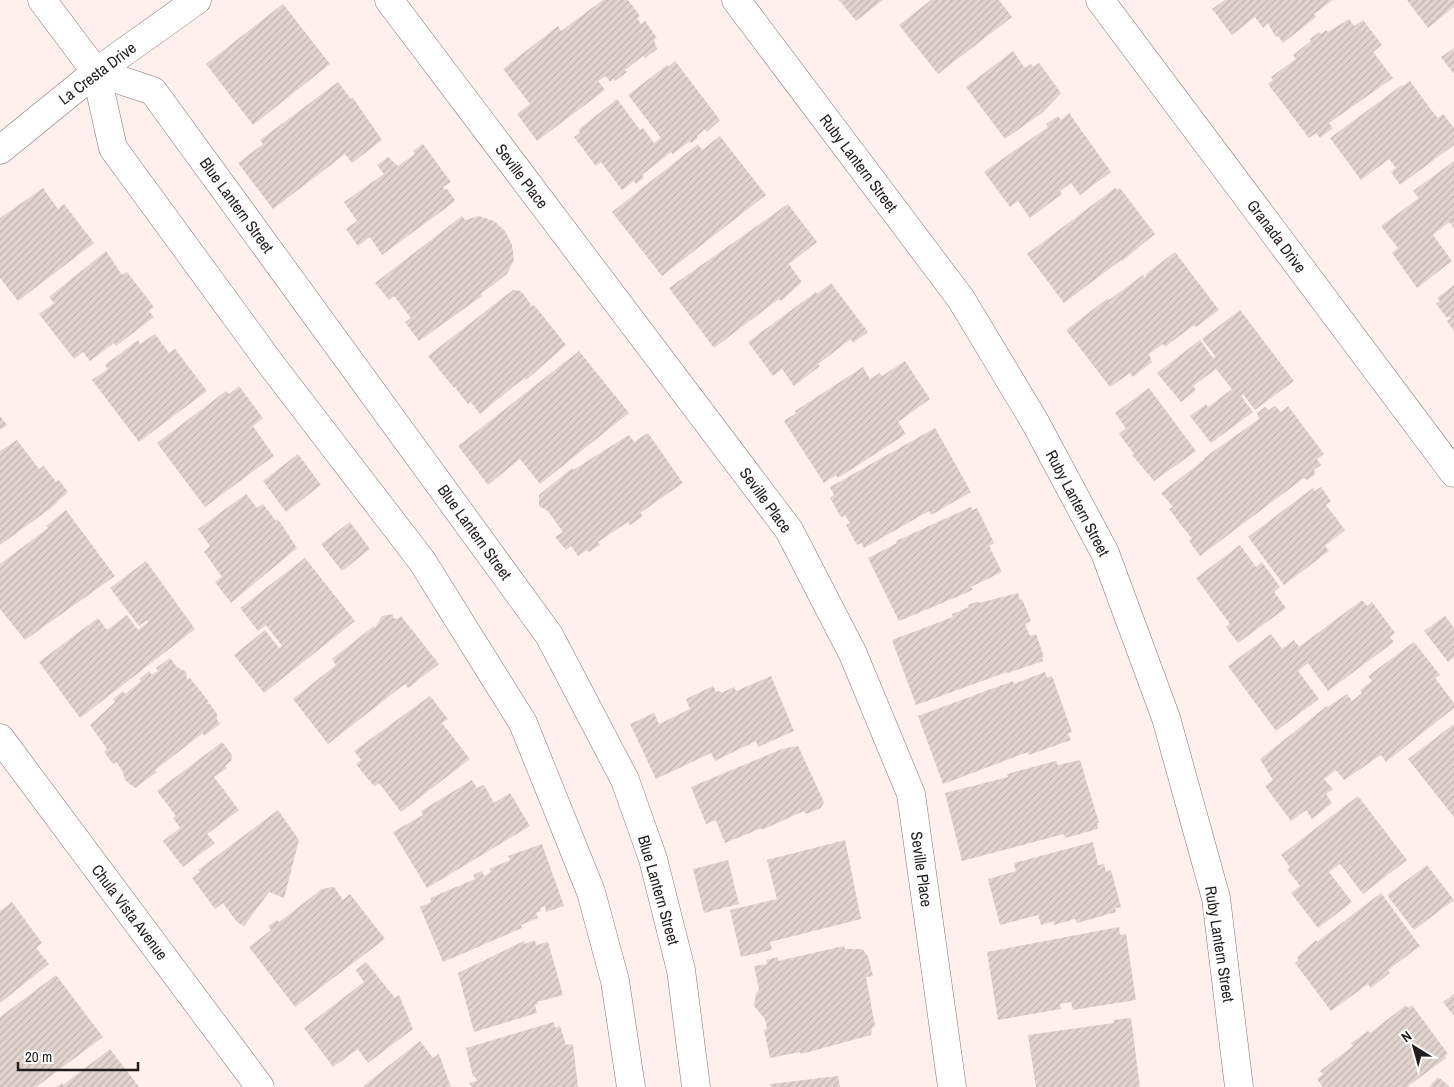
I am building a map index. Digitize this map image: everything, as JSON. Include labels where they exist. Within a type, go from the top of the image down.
[{"type":"street","points":[[42,0],[96,72],[114,148],[273,366],[422,561],[523,723],[590,892],[615,981],[631,1087]]},
{"type":"street","name":"La Cresta Drive","points":[[0,150],[96,72],[197,0]]},
{"type":"street","name":"Seville Place","points":[[389,0],[789,530],[853,654],[911,794],[952,1087]]},
{"type":"street","name":"Ruby Lantern Street","points":[[736,0],[961,299],[1035,422],[1105,553],[1166,718],[1216,898],[1239,1087]]},
{"type":"street","name":"Granada Drive","points":[[1100,0],[1454,473]]},
{"type":"street","name":"Blue Lantern Street","points":[[96,72],[154,91],[549,635],[625,780],[653,859],[681,970],[696,1087]]},
{"type":"street","name":"Chula Vista Avenue","points":[[0,738],[260,1087]]},
{"type":"building","points":[[603,0],[628,0],[640,16],[637,18],[641,24],[645,21],[657,38],[654,40],[657,49],[645,58],[643,56],[625,70],[627,72],[615,81],[613,79],[610,82],[606,76],[598,81],[605,90],[537,141],[517,114],[530,104],[503,69],[558,26],[561,31]]},
{"type":"building","points":[[839,0],[883,0],[856,21]]},
{"type":"building","points":[[931,0],[999,0],[1012,17],[938,74],[899,25]]},
{"type":"building","points":[[1225,0],[1333,0],[1314,14],[1316,17],[1283,43],[1279,37],[1275,36],[1268,23],[1263,28],[1255,17],[1232,35],[1212,9]]},
{"type":"building","points":[[1407,0],[1454,0],[1454,7],[1428,28]]},
{"type":"building","points":[[283,4],[330,64],[253,125],[206,64]]},
{"type":"building","points":[[1349,19],[1354,26],[1363,20],[1382,45],[1373,52],[1393,78],[1329,123],[1333,128],[1320,138],[1316,133],[1309,138],[1268,84],[1273,80],[1271,77],[1296,59],[1293,55],[1311,41],[1310,39],[1319,32],[1321,34],[1326,30],[1328,32]]},
{"type":"building","points":[[1454,48],[1454,74],[1441,57]]},
{"type":"building","points":[[1013,51],[1025,68],[1031,64],[1033,67],[1039,63],[1061,93],[1043,112],[1005,139],[966,87]]},
{"type":"building","points":[[675,61],[720,120],[707,132],[705,129],[691,143],[690,141],[673,154],[671,152],[642,175],[644,178],[636,184],[634,181],[622,190],[601,162],[596,166],[574,137],[580,133],[578,130],[617,99],[640,130],[643,128],[654,143],[661,138],[628,95]]},
{"type":"building","points":[[1410,81],[1435,115],[1438,118],[1443,114],[1454,128],[1454,145],[1400,185],[1391,172],[1396,168],[1389,159],[1361,180],[1330,138]]},
{"type":"building","points":[[338,82],[351,99],[353,98],[382,140],[352,163],[345,154],[273,209],[238,163],[263,144],[260,140]]},
{"type":"building","points":[[1069,113],[1111,172],[1080,195],[1071,183],[1060,191],[1062,194],[1030,218],[1018,201],[1010,207],[984,172],[1048,127],[1046,124],[1058,116],[1061,120]]},
{"type":"building","points":[[720,136],[766,195],[662,276],[612,212],[698,144],[702,150]]},
{"type":"building","points":[[423,144],[451,182],[443,187],[445,190],[447,189],[455,200],[454,202],[382,255],[370,237],[358,246],[346,229],[357,221],[344,202],[384,174],[377,165],[388,157],[398,166],[415,154],[413,151]]},
{"type":"building","points":[[1454,161],[1454,228],[1449,222],[1433,235],[1452,261],[1417,288],[1392,253],[1398,248],[1381,226],[1419,198],[1413,191]]},
{"type":"building","points":[[43,188],[58,209],[64,204],[94,243],[18,301],[0,278],[0,218]]},
{"type":"building","points":[[1115,188],[1117,190],[1120,188],[1155,234],[1122,261],[1064,303],[1027,254]]},
{"type":"building","points":[[788,204],[817,242],[789,264],[802,282],[781,301],[779,299],[714,348],[669,288]]},
{"type":"building","points":[[462,216],[465,220],[479,216],[494,221],[505,231],[512,245],[514,260],[507,274],[481,294],[482,296],[419,341],[405,322],[411,318],[394,296],[389,300],[375,283]]},
{"type":"building","points":[[106,251],[122,275],[127,272],[154,307],[149,311],[154,317],[116,346],[114,343],[90,361],[83,352],[74,359],[39,314],[54,303],[49,297]]},
{"type":"building","points":[[1175,252],[1219,310],[1196,327],[1194,325],[1165,347],[1163,344],[1149,354],[1152,362],[1133,377],[1130,373],[1110,387],[1066,330],[1108,298],[1109,300],[1143,275],[1146,278],[1146,274]]},
{"type":"building","points":[[831,283],[868,332],[853,343],[851,339],[818,364],[820,366],[794,386],[782,369],[773,376],[748,342]]},
{"type":"building","points":[[1454,285],[1454,331],[1447,321],[1451,318],[1450,316],[1447,318],[1436,304],[1440,301],[1437,298]]},
{"type":"building","points":[[513,290],[521,291],[530,305],[535,306],[566,345],[526,380],[525,378],[514,386],[480,414],[471,402],[468,404],[456,389],[457,386],[454,388],[428,356]]},
{"type":"building","points":[[1240,310],[1294,381],[1255,410],[1243,394],[1241,396],[1253,412],[1211,443],[1190,416],[1206,404],[1208,407],[1232,389],[1216,369],[1193,386],[1196,390],[1181,402],[1157,373],[1200,340],[1213,358],[1216,357],[1202,339]]},
{"type":"building","points":[[155,334],[169,353],[175,349],[207,391],[139,442],[92,380],[108,369],[105,365],[138,340],[140,344]]},
{"type":"building","points":[[579,351],[629,413],[540,484],[520,459],[488,485],[458,446]]},
{"type":"building","points":[[905,361],[930,399],[898,422],[906,434],[838,478],[836,475],[824,483],[784,421],[796,413],[795,411],[863,367],[870,379],[880,373],[882,376]]},
{"type":"building","points":[[239,386],[263,418],[253,426],[274,456],[205,507],[157,443],[226,391],[229,394]]},
{"type":"building","points":[[1149,388],[1196,451],[1154,481],[1132,455],[1134,454],[1119,434],[1126,428],[1115,413]]},
{"type":"building","points":[[1275,406],[1281,412],[1288,406],[1324,454],[1317,459],[1321,465],[1314,470],[1315,475],[1307,480],[1304,478],[1200,556],[1189,541],[1192,539],[1169,509],[1173,507],[1161,493],[1204,458],[1259,419],[1257,413],[1265,407],[1269,410]]},
{"type":"building","points":[[0,416],[7,425],[0,430]]},
{"type":"building","points":[[935,428],[971,492],[931,515],[929,511],[864,548],[861,543],[857,545],[846,525],[850,523],[845,515],[841,517],[830,498],[834,495],[830,487]]},
{"type":"building","points":[[648,433],[683,483],[640,513],[643,516],[630,525],[628,522],[598,542],[600,545],[589,552],[587,550],[578,556],[571,546],[566,550],[555,537],[563,532],[548,511],[539,506],[539,495],[572,468],[573,470],[629,435],[634,442]]},
{"type":"building","points":[[17,440],[39,469],[44,466],[56,482],[59,480],[68,492],[51,508],[0,545],[0,451]]},
{"type":"building","points":[[298,454],[321,485],[286,512],[263,481]]},
{"type":"building","points":[[1321,487],[1331,501],[1326,505],[1345,530],[1325,546],[1329,551],[1284,585],[1248,537],[1313,488],[1315,491]]},
{"type":"building","points":[[246,494],[257,508],[263,504],[276,521],[278,519],[297,548],[231,603],[215,582],[222,577],[204,552],[210,546],[198,529]]},
{"type":"building","points":[[971,507],[973,510],[977,508],[994,543],[989,546],[1002,572],[971,587],[973,590],[899,621],[868,558],[897,543],[896,541]]},
{"type":"building","points":[[66,510],[115,576],[25,640],[0,609],[0,564],[48,528],[46,526]]},
{"type":"building","points":[[350,522],[370,549],[342,571],[321,544]]},
{"type":"building","points":[[1240,545],[1256,567],[1262,562],[1280,587],[1274,592],[1286,608],[1238,643],[1226,627],[1230,624],[1196,578]]},
{"type":"building","points":[[305,558],[355,621],[264,693],[234,655],[265,630],[279,648],[282,646],[266,625],[258,631],[240,608]]},
{"type":"building","points":[[146,561],[195,629],[80,718],[39,662],[98,618],[107,630],[127,615],[138,630],[148,622],[147,620],[139,626],[110,588]]},
{"type":"building","points":[[1018,593],[1031,621],[1025,624],[1030,636],[1036,634],[1044,657],[1042,657],[1043,661],[916,705],[892,640],[953,617],[952,614],[978,601],[979,603]]},
{"type":"building","points":[[1362,600],[1367,606],[1372,602],[1395,633],[1390,637],[1394,642],[1328,691],[1308,663],[1298,671],[1319,699],[1276,731],[1228,666],[1271,634],[1282,649],[1294,640],[1299,647]]},
{"type":"building","points":[[393,614],[393,618],[397,619],[401,616],[439,664],[408,688],[405,684],[328,744],[293,699],[336,665],[332,659],[374,626],[375,628],[382,616]]},
{"type":"building","points":[[1445,616],[1454,628],[1454,657],[1448,662],[1424,631]]},
{"type":"building","points":[[1414,642],[1440,675],[1435,678],[1454,703],[1454,708],[1386,762],[1381,755],[1344,780],[1336,770],[1324,779],[1333,789],[1326,794],[1332,803],[1312,819],[1306,810],[1291,821],[1265,786],[1273,780],[1260,759],[1327,706],[1347,694],[1352,701],[1362,693],[1360,690],[1372,681],[1368,676]]},
{"type":"building","points":[[170,658],[177,667],[186,672],[187,680],[190,678],[209,702],[206,704],[210,704],[217,714],[217,720],[220,724],[204,736],[203,733],[135,788],[125,780],[122,770],[116,762],[113,764],[104,752],[107,749],[90,725],[115,702],[113,699],[123,691],[125,694],[141,681],[139,679],[149,671],[152,675],[158,671],[156,668]]},
{"type":"building","points":[[1045,672],[1047,678],[1052,676],[1072,732],[1068,734],[1071,740],[1029,755],[1028,752],[943,784],[918,716],[1013,681],[1014,684]]},
{"type":"building","points":[[771,676],[794,731],[758,747],[756,741],[715,761],[711,753],[656,779],[630,724],[654,713],[659,724],[690,709],[686,699],[713,686],[716,692],[720,691],[721,693],[734,687],[736,691]]},
{"type":"building","points":[[430,696],[448,719],[442,723],[470,759],[401,812],[379,783],[375,786],[372,784],[356,764],[361,760],[354,751]]},
{"type":"building","points":[[1454,724],[1454,817],[1408,759]]},
{"type":"building","points":[[222,742],[232,755],[231,761],[225,766],[227,768],[214,777],[239,810],[207,834],[215,843],[183,867],[163,841],[180,828],[173,818],[176,816],[157,791]]},
{"type":"building","points":[[798,746],[824,802],[821,808],[806,814],[804,811],[762,830],[762,828],[725,843],[716,820],[706,824],[691,787],[782,749]]},
{"type":"building","points":[[1080,760],[1099,823],[1097,823],[1098,829],[1065,838],[1064,834],[962,861],[945,793],[1008,777],[1007,774],[1056,761],[1058,765]]},
{"type":"building","points":[[472,780],[477,788],[484,785],[494,803],[510,793],[530,826],[427,888],[393,832],[423,815],[421,811]]},
{"type":"building","points":[[1358,796],[1407,860],[1363,894],[1340,864],[1329,872],[1352,902],[1318,928],[1291,893],[1300,886],[1287,869],[1290,867],[1281,855]]},
{"type":"building","points":[[278,810],[299,840],[284,898],[269,892],[244,926],[237,922],[223,903],[215,909],[192,878],[200,872],[198,870]]},
{"type":"building","points":[[845,840],[861,919],[770,942],[772,950],[741,957],[730,910],[777,899],[767,860]]},
{"type":"building","points":[[1093,842],[1098,865],[1104,864],[1106,872],[1111,870],[1121,907],[1115,908],[1116,912],[1077,923],[1075,919],[1054,925],[1054,921],[1041,925],[1038,915],[1000,925],[988,879],[1016,871],[1014,863]]},
{"type":"building","points":[[542,844],[564,906],[546,912],[545,906],[540,908],[541,911],[536,913],[538,918],[521,925],[522,928],[443,962],[420,907],[431,902],[430,898],[475,879],[473,875],[482,871],[484,876],[491,872],[489,869],[510,860],[508,856]]},
{"type":"building","points":[[728,860],[739,904],[704,913],[693,869]]},
{"type":"building","points":[[1427,865],[1454,900],[1414,930],[1387,895]]},
{"type":"building","points":[[334,887],[343,900],[350,894],[385,939],[295,1007],[249,947],[271,930],[268,926],[277,920],[279,922],[322,889]]},
{"type":"building","points":[[1381,893],[1420,946],[1388,970],[1390,973],[1371,988],[1368,984],[1331,1011],[1295,963],[1299,960],[1297,957],[1316,940],[1317,942]]},
{"type":"building","points":[[12,902],[42,943],[36,948],[49,964],[0,1003],[0,911]]},
{"type":"building","points":[[1119,927],[1120,935],[1126,934],[1136,1000],[1073,1010],[1071,1002],[1060,1004],[1061,1009],[998,1020],[987,952]]},
{"type":"building","points":[[535,940],[536,945],[548,942],[563,995],[537,1002],[538,1004],[535,1005],[537,1013],[474,1032],[458,973],[524,941],[525,944]]},
{"type":"building","points":[[844,946],[845,949],[862,949],[868,956],[873,976],[866,977],[875,1026],[872,1028],[871,1035],[801,1054],[800,1052],[770,1058],[764,1030],[767,1029],[765,1019],[754,1006],[759,989],[754,966],[767,964],[766,960],[778,957],[778,961]]},
{"type":"building","points":[[366,962],[395,998],[399,995],[413,1029],[368,1063],[358,1049],[333,1067],[304,1028],[364,982],[356,970]]},
{"type":"building","points":[[56,975],[103,1037],[36,1087],[0,1087],[0,1017]]},
{"type":"building","points":[[1454,994],[1454,1016],[1443,1002]]},
{"type":"building","points":[[1406,1005],[1408,1008],[1412,1005],[1448,1054],[1445,1056],[1446,1058],[1407,1087],[1323,1087],[1317,1079],[1323,1074],[1320,1071],[1353,1046],[1351,1043],[1368,1031],[1370,1033]]},
{"type":"building","points":[[1131,1018],[1140,1087],[1036,1087],[1028,1035],[1114,1023],[1114,1020]]},
{"type":"building","points":[[554,1022],[555,1028],[560,1026],[566,1045],[573,1044],[578,1087],[471,1087],[469,1083],[477,1081],[475,1076],[473,1077],[466,1048]]},
{"type":"building","points":[[420,1041],[433,1058],[439,1054],[451,1087],[362,1087]]},
{"type":"building","points":[[110,1049],[139,1087],[56,1087],[62,1083],[63,1085]]},
{"type":"building","points":[[838,1076],[840,1087],[770,1087],[770,1084]]},
{"type":"building","points":[[1438,1077],[1450,1087],[1429,1087]]}]
